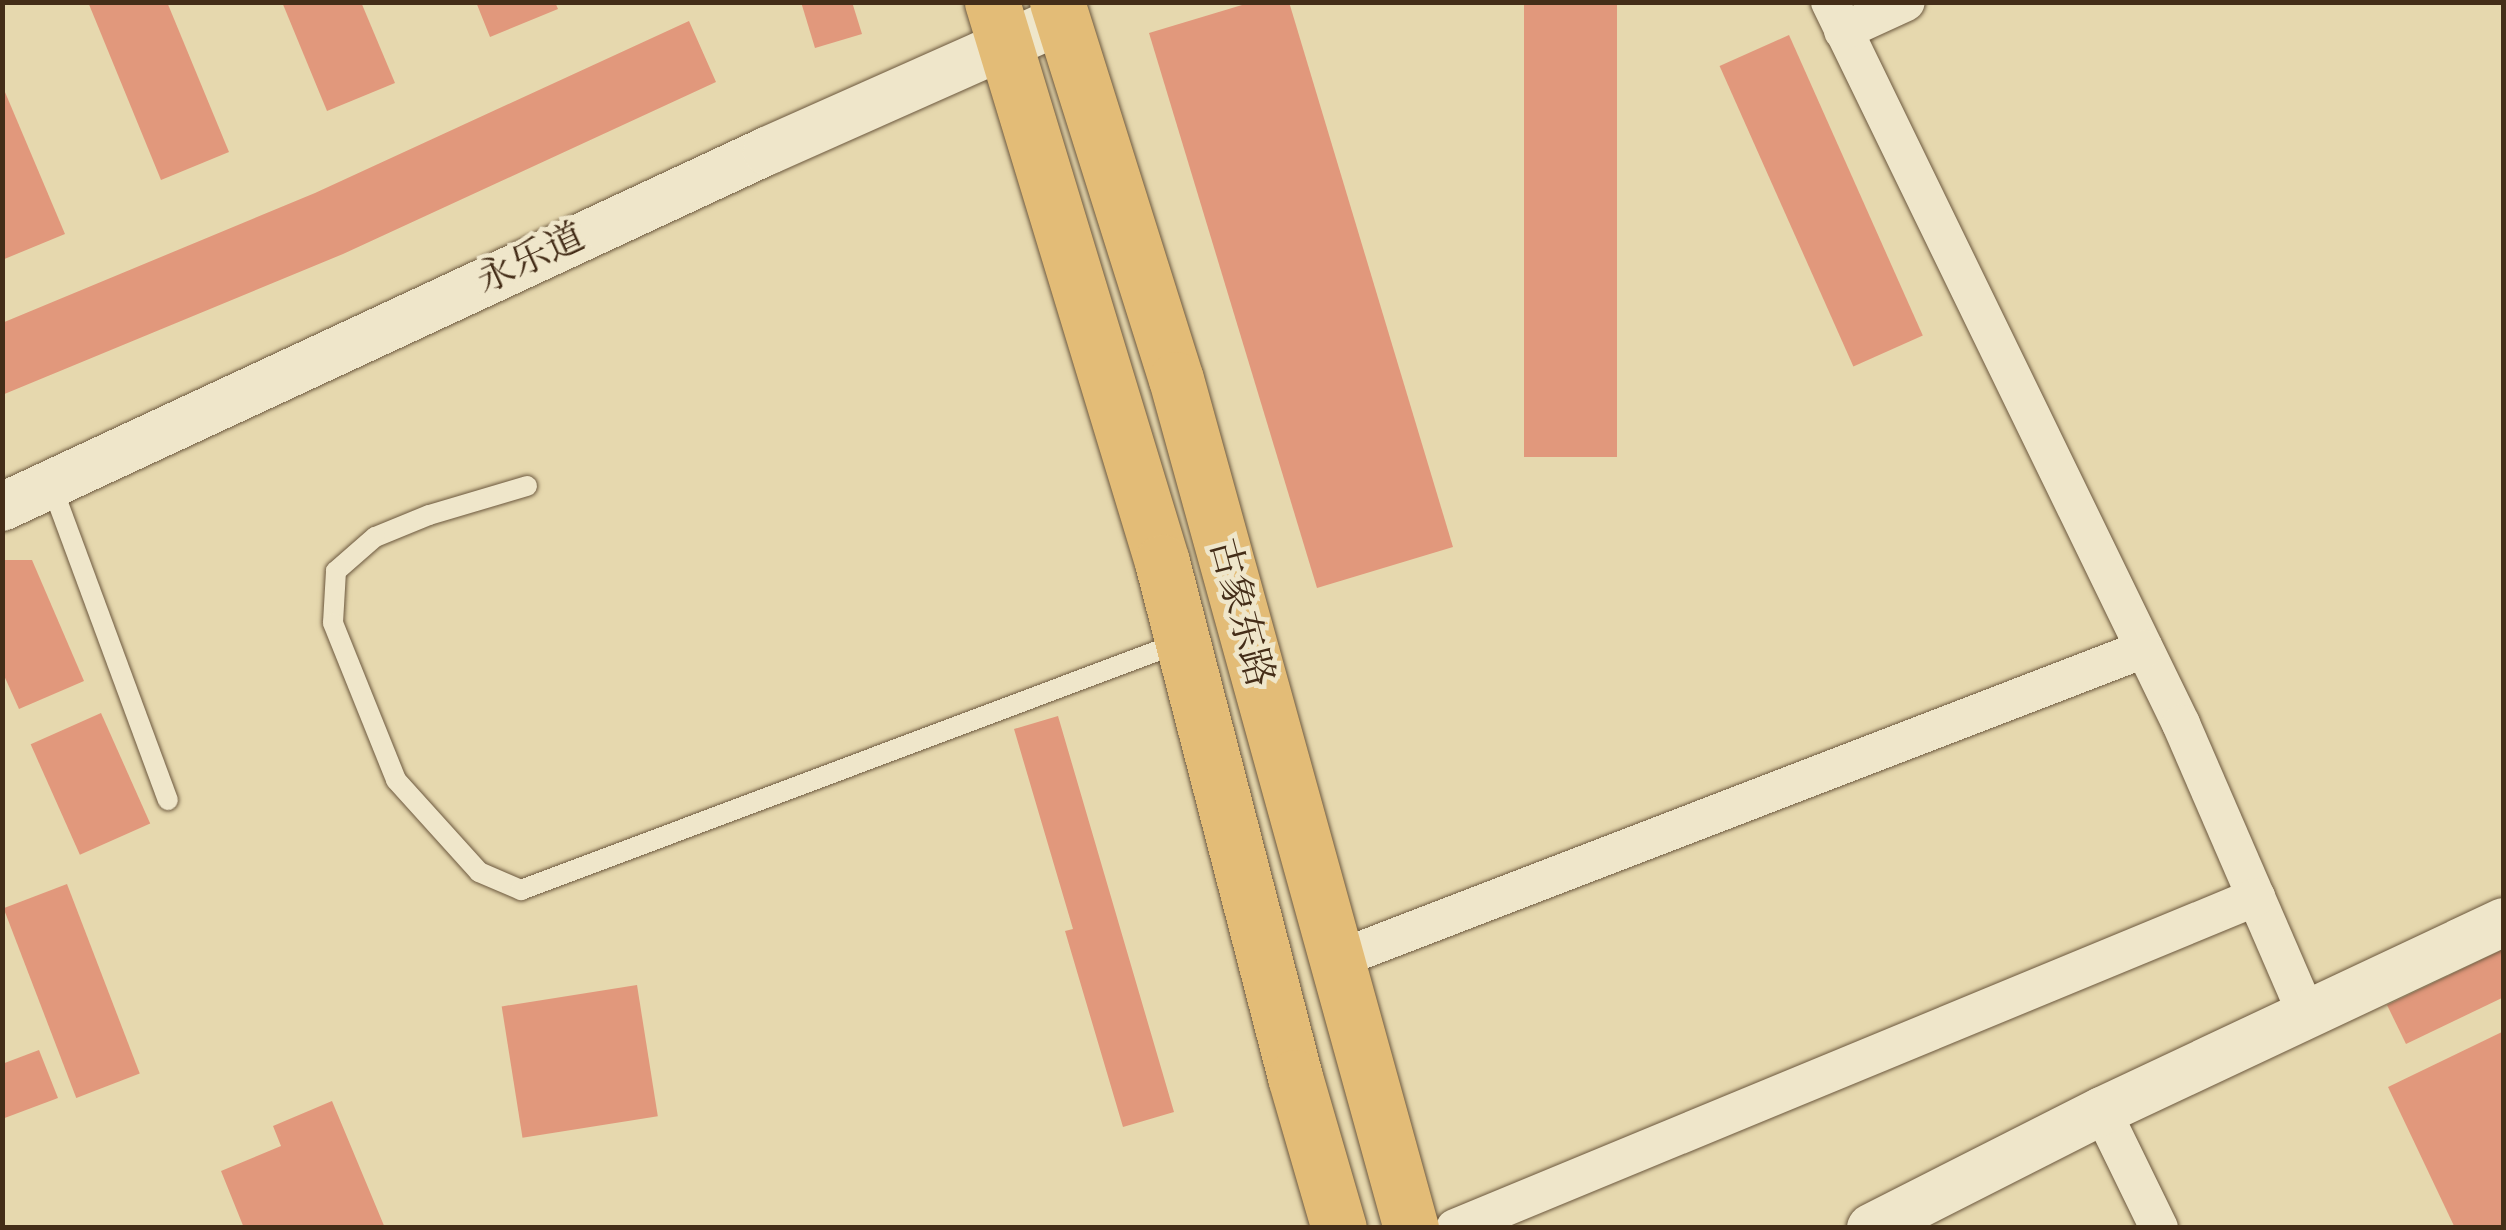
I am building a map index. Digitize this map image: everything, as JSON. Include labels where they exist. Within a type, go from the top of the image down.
[{"type":"main road","name":"古象东路","points":[[1022,14],[1295,1077],[1340,1228]]},
{"type":"main road","name":"古象东路","points":[[1022,14],[1176,380],[1411,1228]]},
{"type":"street","points":[[1906,2],[1836,17],[2144,649],[2307,1015]]},
{"type":"street","name":"永乐道","points":[[2,470],[1022,14]]},
{"type":"street","name":"永乐道","points":[[2,507],[1022,14]]},
{"type":"street","points":[[1336,960],[2144,649]]},
{"type":"street","points":[[1455,1228],[2256,897]]},
{"type":"street","points":[[1872,1228],[2102,1111],[2504,922]]},
{"type":"street","points":[[2102,1111],[2159,1228]]},
{"type":"lane","points":[[52,484],[168,800]]},
{"type":"lane","points":[[527,486],[429,515],[375,537],[336,571],[333,623],[396,780],[479,872],[521,890],[1182,641]]},
{"type":"building","points":[[88,2],[167,2],[229,152],[161,180]]},
{"type":"building","points":[[282,2],[361,2],[395,83],[327,111]]},
{"type":"building","points":[[476,2],[555,2],[558,9],[490,37]]},
{"type":"building","points":[[801,2],[852,2],[862,34],[815,48]]},
{"type":"building","points":[[1252,2],[1289,2],[1453,547],[1317,588],[1149,33]]},
{"type":"building","points":[[1524,2],[1617,2],[1617,457],[1524,457]]},
{"type":"building","points":[[689,21],[716,82],[343,254],[2,395],[2,323],[315,193]]},
{"type":"building","points":[[1789,35],[1923,336],[1853,366],[1720,66]]},
{"type":"building","points":[[2,85],[65,234],[2,260]]},
{"type":"building","points":[[2,560],[32,560],[84,681],[19,709],[2,671]]},
{"type":"building","points":[[101,713],[150,824],[80,855],[31,744]]},
{"type":"building","points":[[1058,716],[1174,1112],[1123,1127],[1065,931],[1073,929],[1014,729]]},
{"type":"building","points":[[67,884],[140,1074],[76,1098],[4,908]]},
{"type":"building","points":[[2504,949],[2504,997],[2406,1044],[2387,1005]]},
{"type":"building","points":[[637,985],[658,1116],[522,1138],[502,1006]]},
{"type":"building","points":[[2504,1031],[2504,1228],[2455,1228],[2388,1087]]},
{"type":"building","points":[[39,1050],[58,1098],[2,1119],[2,1064]]},
{"type":"building","points":[[332,1101],[385,1228],[244,1228],[221,1171],[281,1146],[273,1126]]}]
